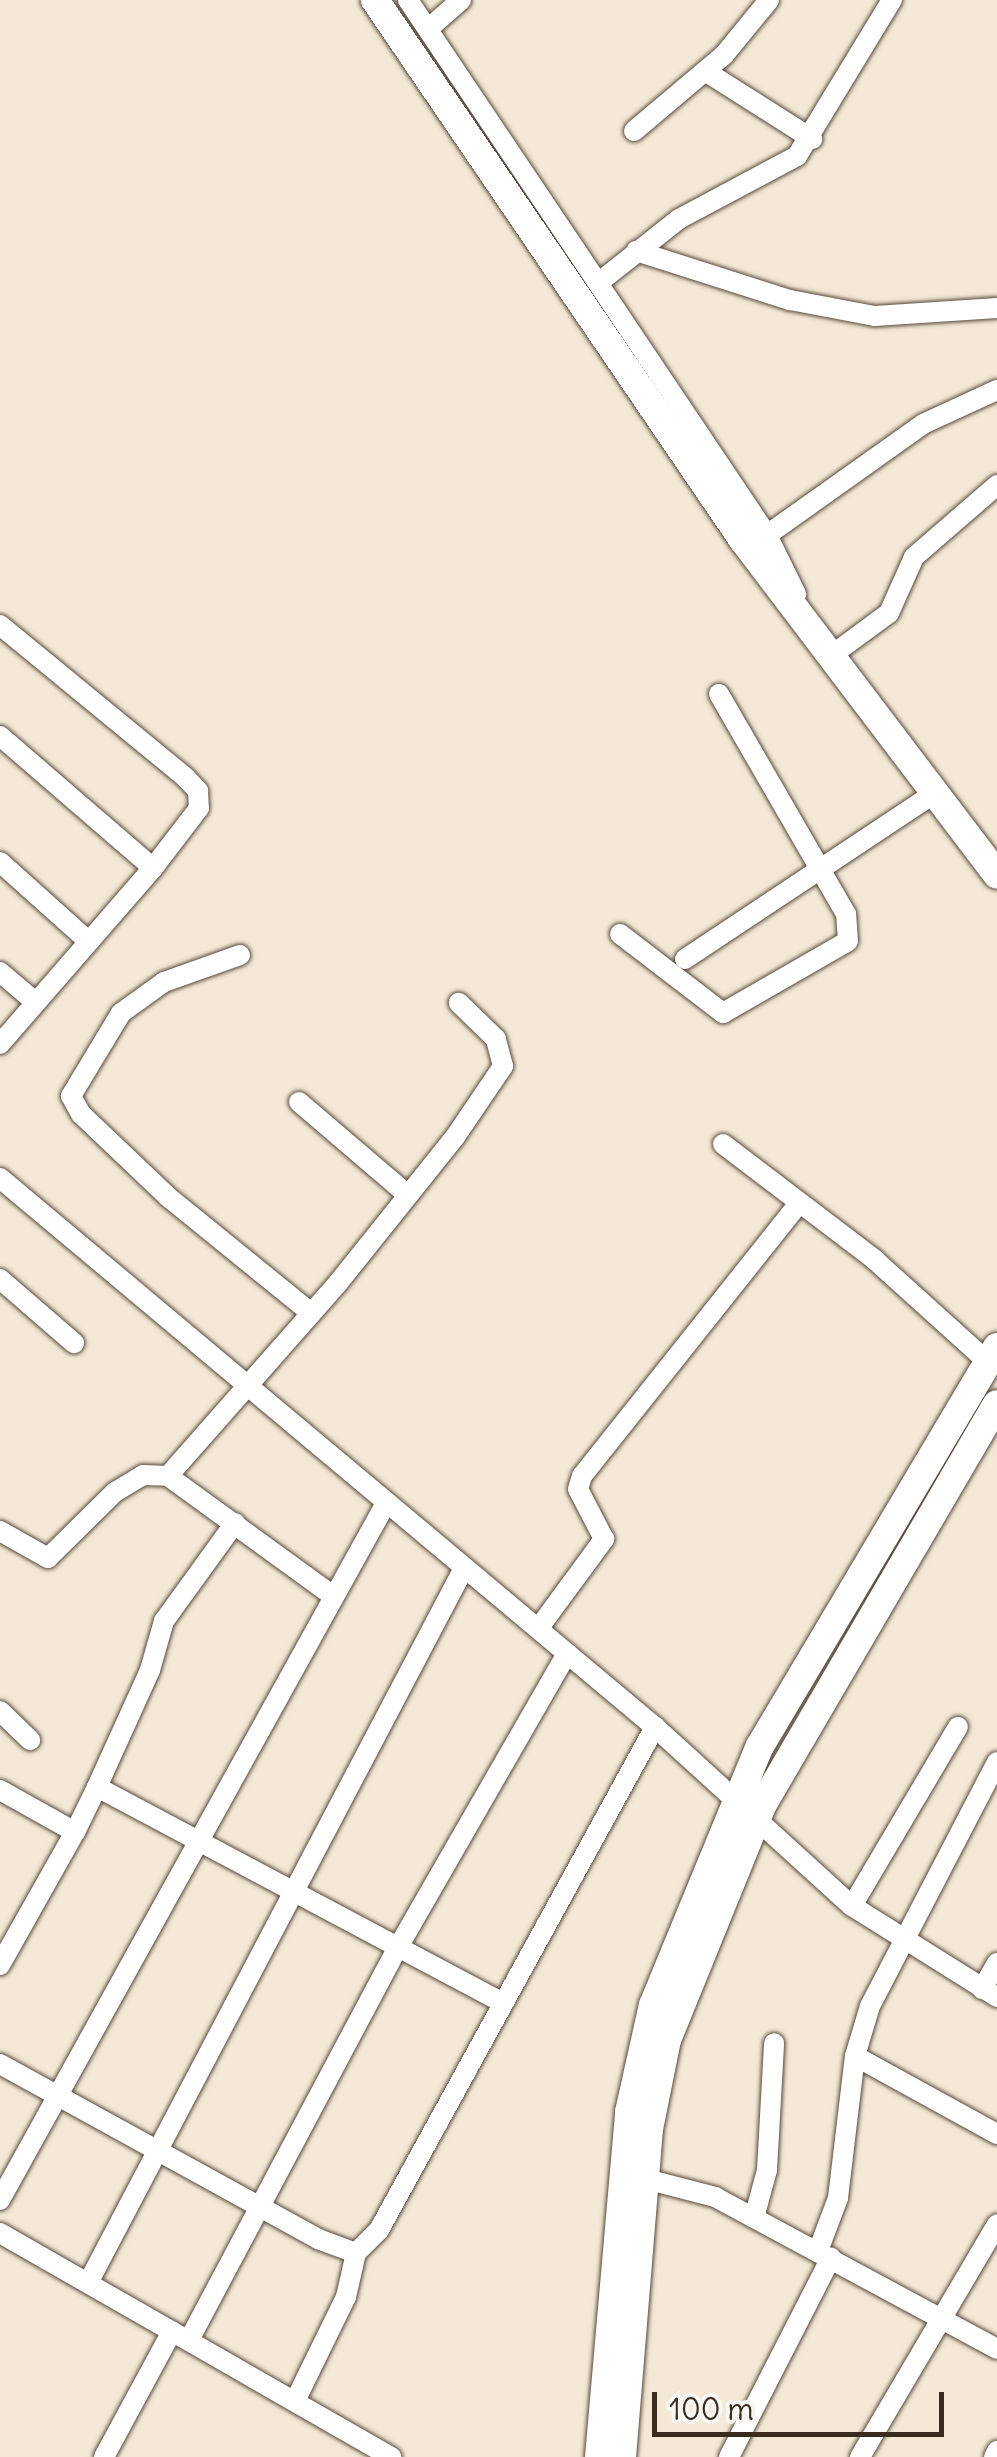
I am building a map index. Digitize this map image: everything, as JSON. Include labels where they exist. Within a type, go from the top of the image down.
[{"type":"main road","points":[[374,0],[755,538],[809,623],[997,875]]},
{"type":"main road","points":[[747,1812],[784,1700],[993,1355]]},
{"type":"main road","points":[[622,2457],[637,2177],[629,2112],[654,2005],[747,1812],[997,1404]]},
{"type":"main road","points":[[599,2457],[637,2177]]},
{"type":"street","points":[[408,0],[598,283],[755,538],[923,424],[997,390]]},
{"type":"street","points":[[428,29],[461,0]]},
{"type":"street","points":[[634,131],[705,71],[769,0]]},
{"type":"street","points":[[598,283],[678,218],[797,156],[812,140],[892,0]]},
{"type":"street","points":[[705,71],[812,140]]},
{"type":"street","points":[[636,251],[790,300],[874,316],[997,308]]},
{"type":"street","points":[[832,654],[889,613],[914,557],[997,485]]},
{"type":"street","points":[[0,626],[198,791],[191,823],[0,1044]]},
{"type":"street","points":[[620,934],[714,1012],[732,1010],[848,941],[846,914],[720,694]]},
{"type":"street","points":[[0,736],[153,868]]},
{"type":"street","points":[[685,959],[936,792]]},
{"type":"street","points":[[0,862],[87,940]]},
{"type":"street","points":[[240,955],[164,982],[121,1013],[71,1096],[81,1114],[167,1196],[311,1313]]},
{"type":"street","points":[[0,972],[34,1002]]},
{"type":"street","points":[[168,1476],[408,1195],[502,1066],[496,1039],[459,1003]]},
{"type":"street","points":[[299,1102],[408,1195]]},
{"type":"street","points":[[723,1144],[993,1355]]},
{"type":"street","points":[[0,1178],[654,1727],[852,1906],[905,1944],[990,1993],[997,1963]]},
{"type":"street","points":[[538,1629],[604,1539],[578,1490],[592,1460],[798,1204]]},
{"type":"street","points":[[0,1279],[74,1344]]},
{"type":"street","points":[[0,1531],[48,1558],[115,1492],[143,1476],[168,1476],[333,1596]]},
{"type":"street","points":[[0,2200],[102,2025],[196,1835],[386,1503]]},
{"type":"street","points":[[0,1965],[97,1787],[150,1670],[164,1621],[234,1524]]},
{"type":"street","points":[[88,2283],[162,2152],[464,1568]]},
{"type":"street","points":[[104,2457],[259,2206],[397,1949],[566,1653]]},
{"type":"street","points":[[0,1711],[30,1740]]},
{"type":"street","points":[[295,2401],[346,2297],[356,2252],[379,2230],[654,1727]]},
{"type":"street","points":[[852,1906],[958,1727]]},
{"type":"street","points":[[729,2457],[825,2255],[843,2174],[855,2056],[870,2006],[997,1762]]},
{"type":"street","points":[[97,1787],[196,1835],[397,1949],[503,2003]]},
{"type":"street","points":[[0,1790],[75,1832]]},
{"type":"street","points":[[754,2218],[767,2170],[774,2043]]},
{"type":"street","points":[[855,2056],[997,2134]]},
{"type":"street","points":[[0,2064],[259,2206],[356,2252]]},
{"type":"street","points":[[637,2177],[714,2197],[997,2349]]},
{"type":"street","points":[[860,2457],[997,2224]]},
{"type":"street","points":[[0,2233],[391,2457]]}]
